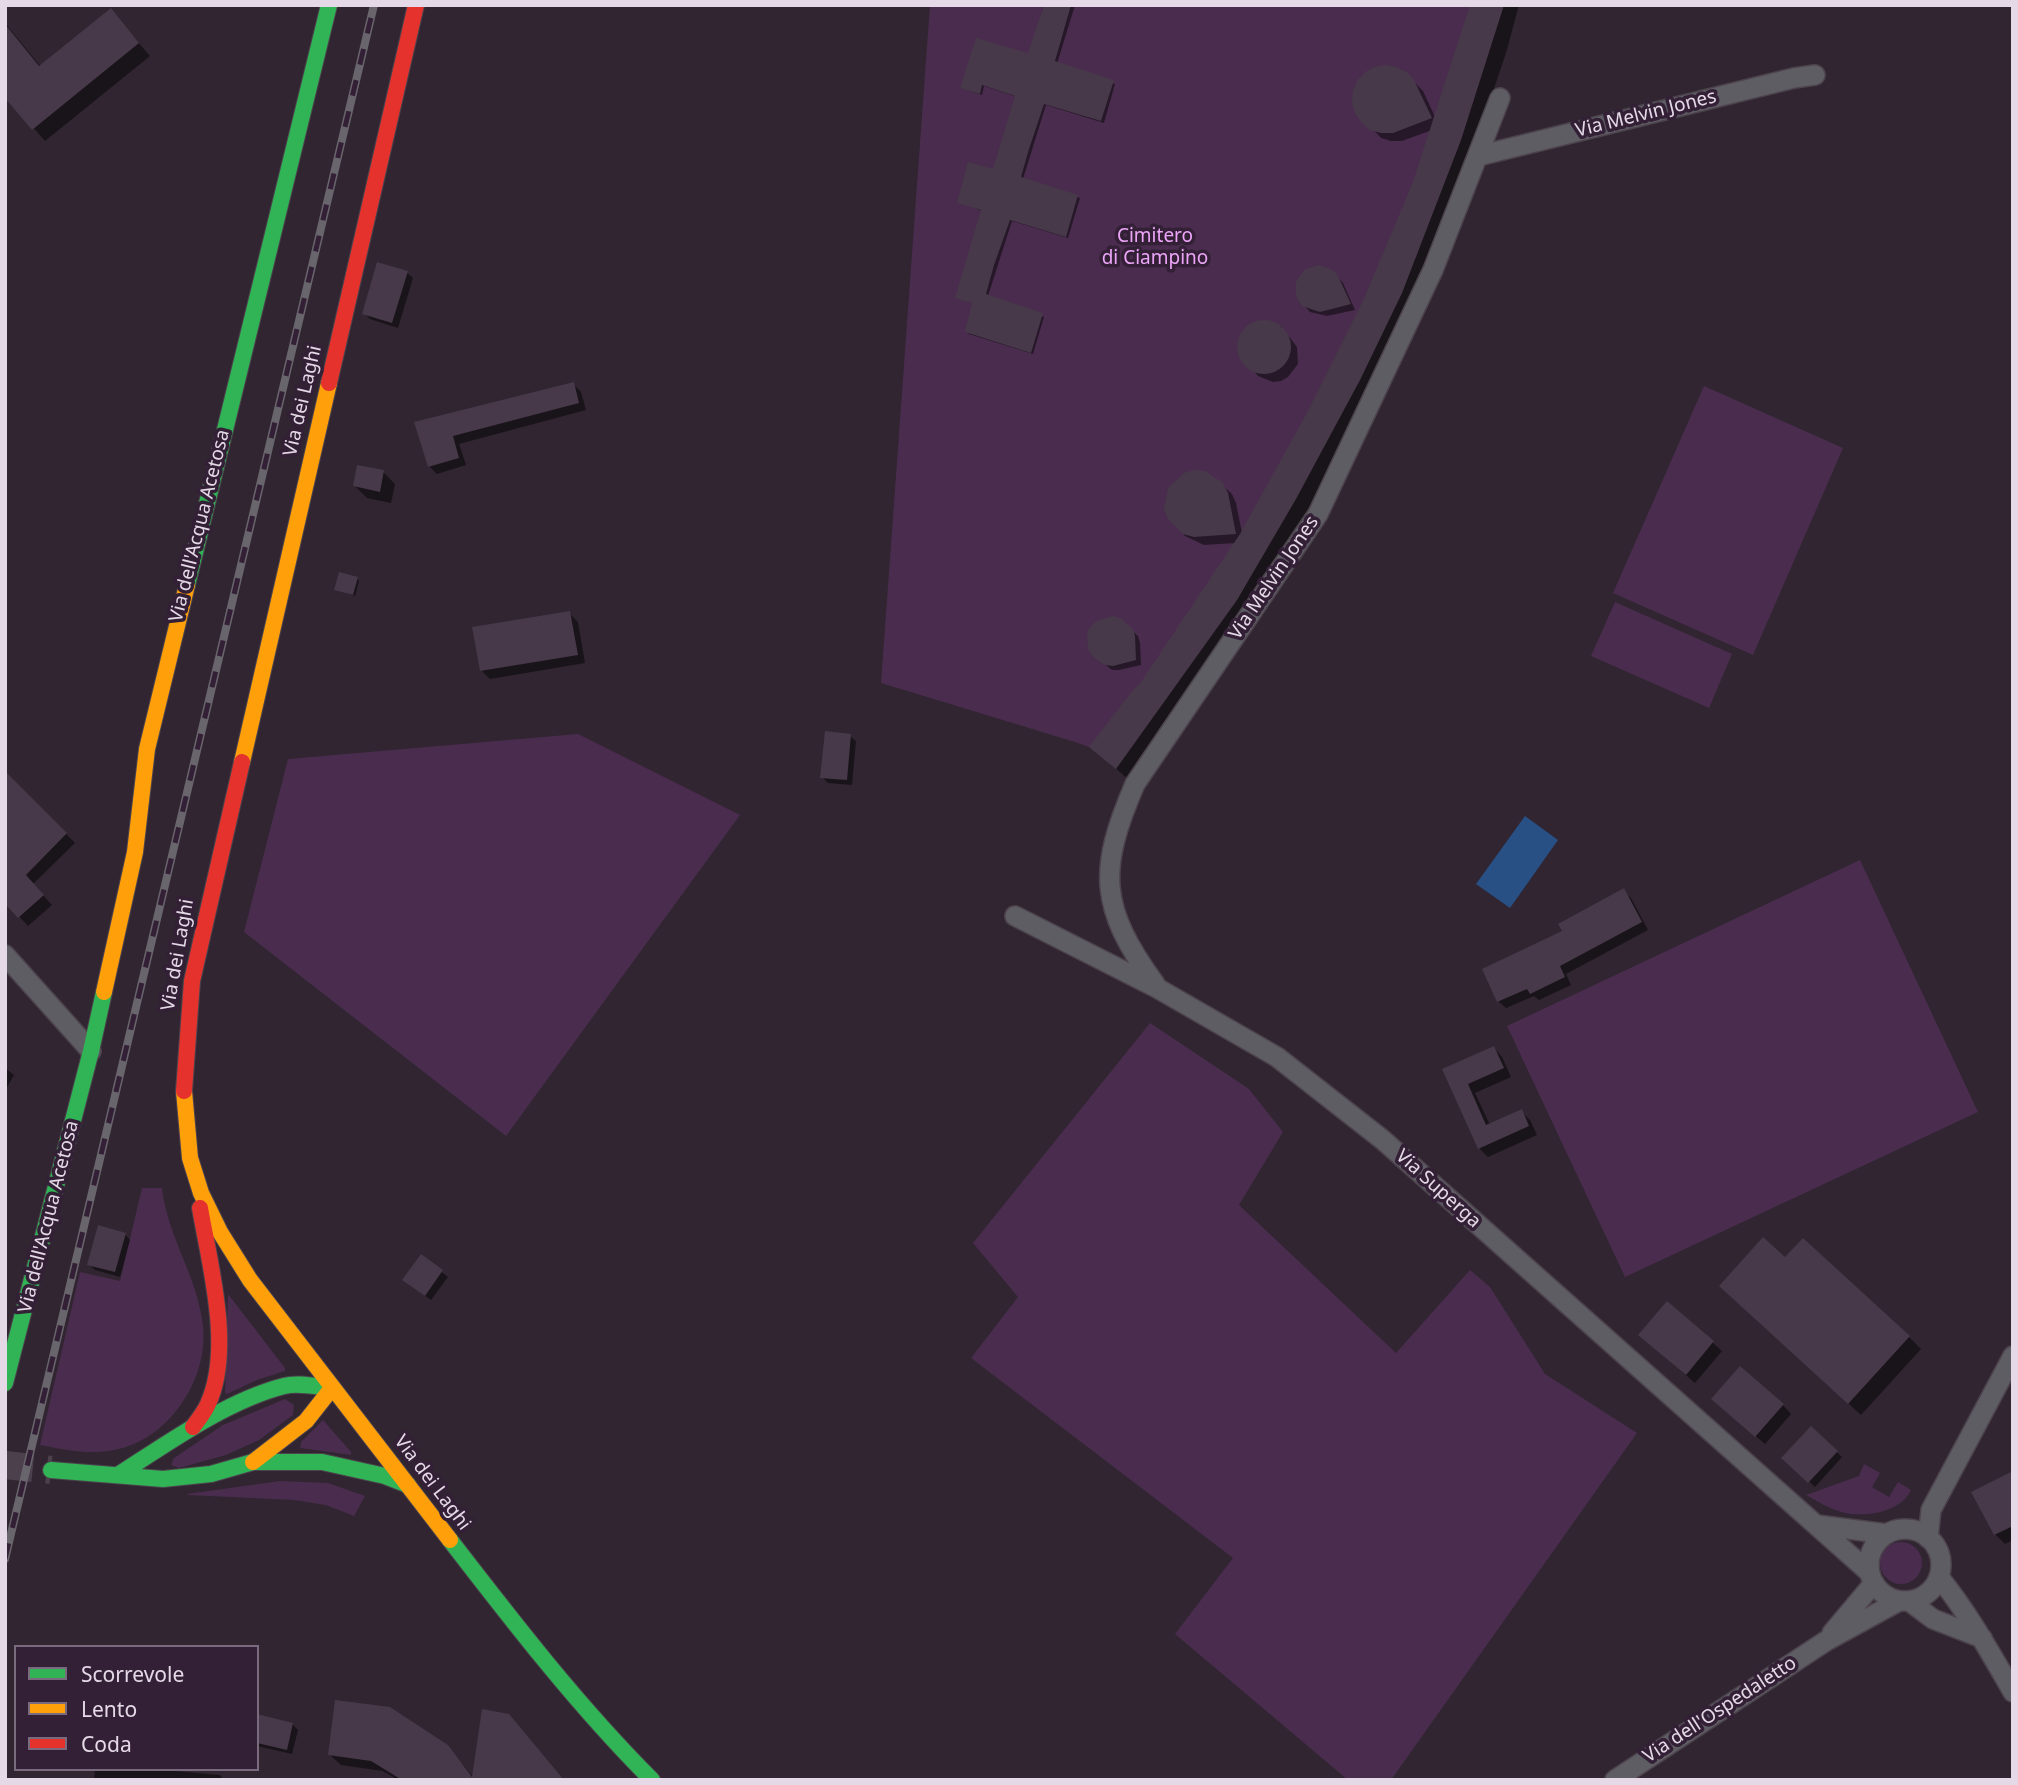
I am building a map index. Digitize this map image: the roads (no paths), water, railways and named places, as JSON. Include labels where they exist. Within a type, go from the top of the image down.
[{"type":"main road","name":"Via dell'Acqua Acetosa","points":[[5,1382],[91,1051],[135,852],[147,750],[329,5]]},
{"type":"main road","name":"Via dei Laghi","points":[[416,5],[192,981],[184,1081],[188,1150],[196,1181],[220,1231],[250,1280],[525,1638],[616,1744],[652,1780]]},
{"type":"main road","points":[[193,1427],[208,1404],[215,1385],[218,1356],[218,1326],[196,1181]]},
{"type":"main road","points":[[5,1353],[21,1327]]},
{"type":"main road","points":[[118,1475],[193,1427],[236,1405],[286,1385],[332,1388]]},
{"type":"main road","points":[[253,1462],[306,1421],[332,1388]]},
{"type":"main road","points":[[51,1470],[163,1479],[211,1474],[253,1462],[322,1462],[375,1474],[408,1485]]},
{"type":"street","name":"Via Melvin Jones","points":[[1478,156],[1815,75]]},
{"type":"street","name":"Via Melvin Jones","points":[[1157,988],[1122,933],[1112,900],[1108,872],[1111,847],[1119,821],[1135,784],[1318,514],[1433,270],[1500,98]]},
{"type":"street","name":"Via Superga","points":[[1015,916],[1157,988],[1277,1056],[1383,1140],[1661,1389],[1818,1525],[1872,1578]]},
{"type":"street","points":[[5,955],[91,1051]]},
{"type":"street","points":[[1928,1538],[1931,1510],[2013,1356]]},
{"type":"street","points":[[1931,1510],[1878,1542],[1871,1552],[1872,1578],[1880,1591],[1904,1601],[1934,1619],[1982,1638]]},
{"type":"street","points":[[1818,1525],[1920,1532],[1928,1538],[1940,1556],[1939,1577],[1926,1594],[1904,1601]]},
{"type":"street","points":[[1939,1577],[1957,1599],[2013,1692]]},
{"type":"street","name":"Via dell'Ospedaletto","points":[[1826,1641],[1872,1578]]},
{"type":"street","name":"Via dell'Ospedaletto","points":[[1615,1780],[1826,1641],[1904,1601]]},
{"type":"water","points":[[1525,816],[1558,840],[1510,908],[1476,884]]},
{"type":"tunnel","points":[[5,1465],[51,1470]]},
{"type":"railway","points":[[5,1559],[374,5]]},
{"type":"park label","name":"Cimitero di Ciampino","points":[[1155,248]]}]
